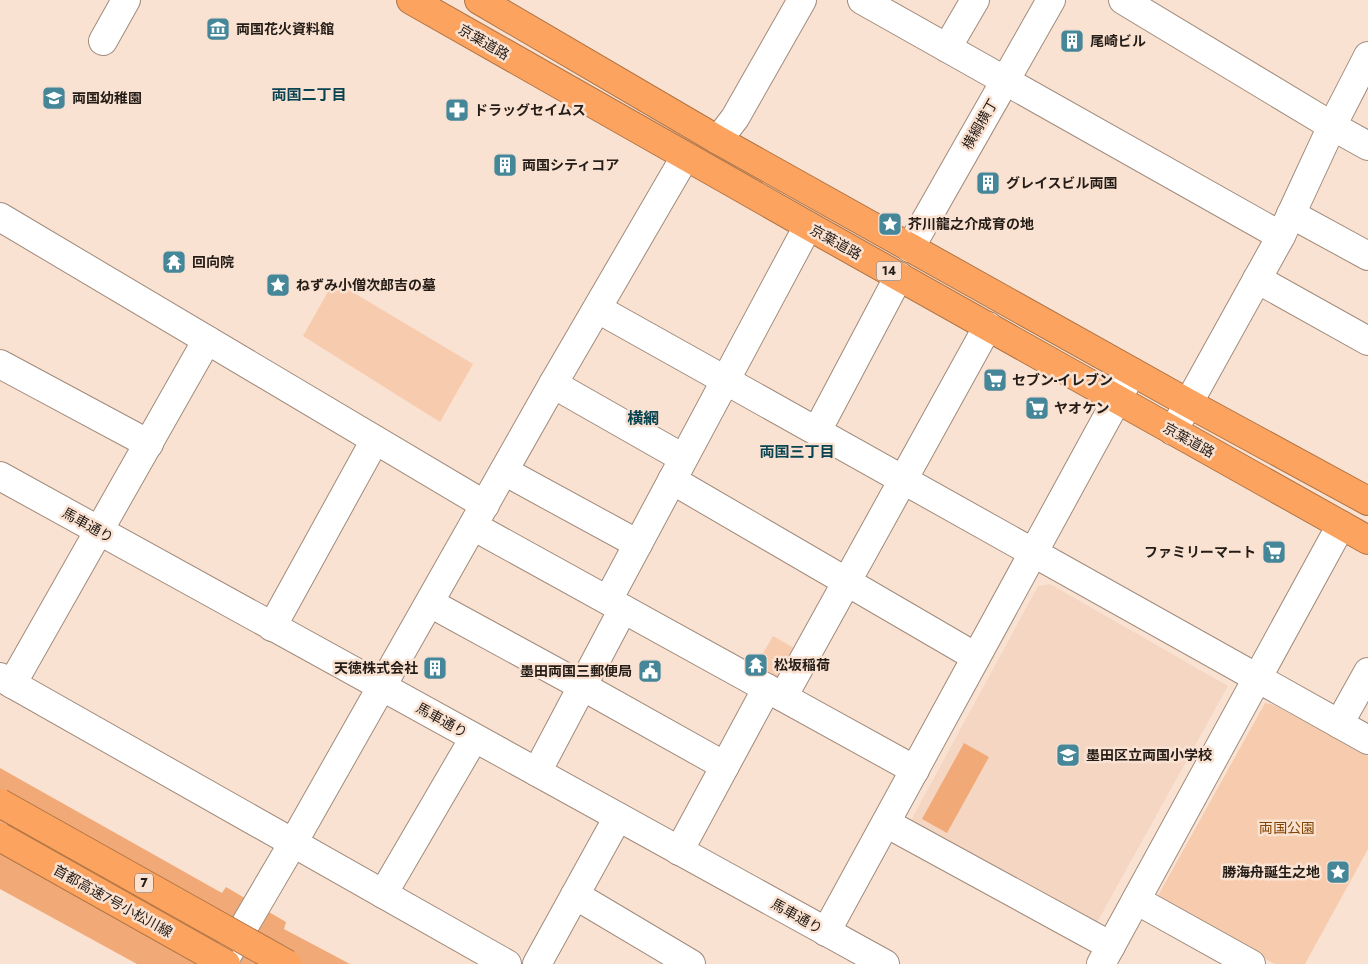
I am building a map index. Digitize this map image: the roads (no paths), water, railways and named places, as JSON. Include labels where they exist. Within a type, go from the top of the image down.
[{"type":"highway","name":"京葉道路","points":[[411,0],[685,157],[1368,540]]},
{"type":"highway","name":"14","points":[[480,0],[718,140],[1368,502]]},
{"type":"highway","name":"7","points":[[0,803],[287,964]]},
{"type":"highway","name":"首都高速7号小松川線","points":[[0,837],[224,964]]},
{"type":"street","points":[[103,41],[126,0]]},
{"type":"street","points":[[718,140],[735,118],[802,0]]},
{"type":"street","points":[[862,0],[1004,81],[1286,225],[1368,256]]},
{"type":"street","points":[[947,48],[975,0]]},
{"type":"street","name":"横綱横丁","points":[[910,248],[1051,0]]},
{"type":"street","points":[[1123,0],[1368,146]]},
{"type":"street","points":[[1173,431],[1286,225],[1332,126],[1368,56]]},
{"type":"street","points":[[224,964],[257,903],[685,157]]},
{"type":"street","points":[[0,217],[375,440],[479,515],[616,604],[915,770]]},
{"type":"street","points":[[537,772],[582,686],[616,604],[638,544],[808,226]]},
{"type":"street","points":[[817,431],[899,276]]},
{"type":"street","points":[[1257,280],[1368,341]]},
{"type":"street","points":[[598,308],[1368,740]]},
{"type":"street","points":[[679,851],[725,766],[775,693],[847,581],[988,326]]},
{"type":"street","points":[[208,340],[100,532],[6,681],[507,964]]},
{"type":"street","points":[[0,364],[149,444]]},
{"type":"street","points":[[826,932],[1132,372]]},
{"type":"street","points":[[554,384],[847,581],[976,657]]},
{"type":"street","points":[[272,627],[375,440]]},
{"type":"street","points":[[504,471],[638,544]]},
{"type":"street","name":"馬車通り","points":[[0,476],[826,932],[876,962]]},
{"type":"street","points":[[886,823],[1106,955],[1340,525]]},
{"type":"street","points":[[430,603],[725,766]]},
{"type":"street","points":[[1339,724],[1368,672]]},
{"type":"street","points":[[383,894],[474,738]]},
{"type":"street","points":[[537,964],[618,817]]},
{"type":"street","points":[[575,895],[691,964]]},
{"type":"street","points":[[1136,900],[1251,964]]},
{"type":"place","name":"両国花火資料館","points":[[218,29]]},
{"type":"place","name":"尾崎ビル","points":[[1072,41]]},
{"type":"place","name":"両国幼稚園","points":[[54,98]]},
{"type":"place","name":"ドラッグセイムス","points":[[457,110]]},
{"type":"place","name":"両国シティコア","points":[[505,165]]},
{"type":"place","name":"グレイスビル両国","points":[[988,183]]},
{"type":"place","name":"芥川龍之介成育の地","points":[[890,224]]},
{"type":"place","name":"回向院","points":[[174,262]]},
{"type":"place","name":"ねずみ小僧次郎吉の墓","points":[[278,285]]},
{"type":"place","name":"セブン-イレブン","points":[[995,380]]},
{"type":"place","name":"ヤオケン","points":[[1037,408]]},
{"type":"place","name":"ファミリーマート","points":[[1274,552]]},
{"type":"place","name":"松坂稲荷","points":[[756,665]]},
{"type":"place","name":"天徳株式会社","points":[[435,668]]},
{"type":"place","name":"墨田両国三郵便局","points":[[650,671]]},
{"type":"place","name":"墨田区立両国小学校","points":[[1068,755]]},
{"type":"place","name":"勝海舟誕生之地","points":[[1338,872]]},
{"type":"district","name":"両国二丁目","points":[[309,95]]},
{"type":"district","name":"横網","points":[[643,418]]},
{"type":"district","name":"両国三丁目","points":[[797,452]]},
{"type":"park label","name":"両国公園","points":[[1287,828]]}]
